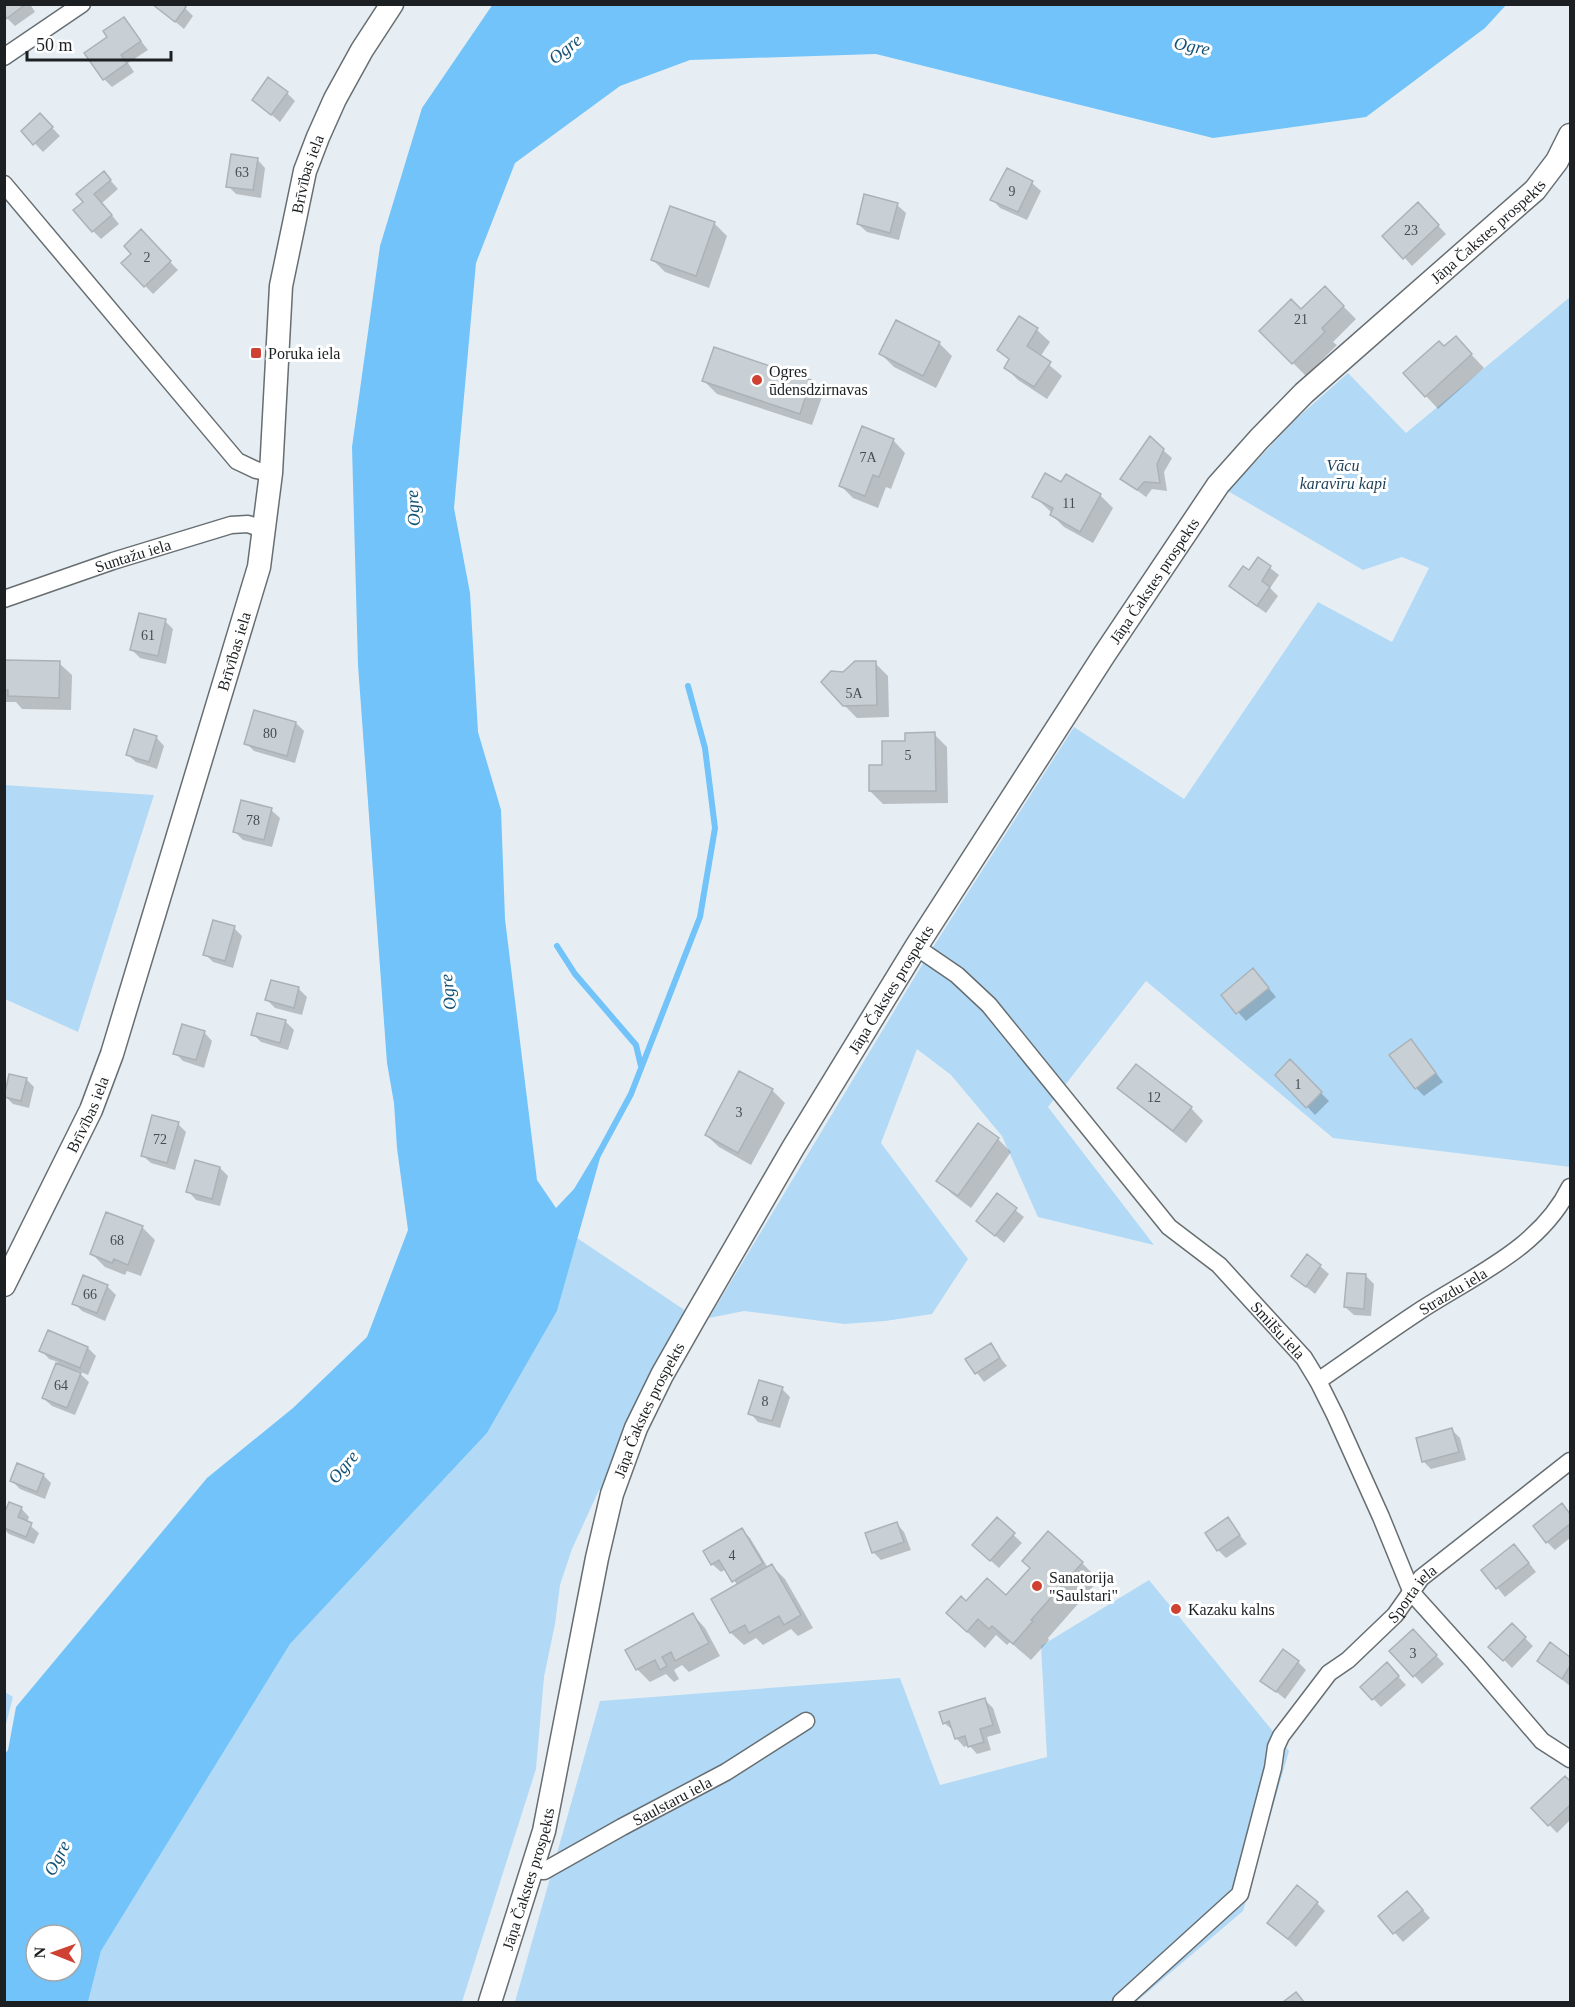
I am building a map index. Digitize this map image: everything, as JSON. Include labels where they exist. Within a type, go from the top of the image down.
[{"type":"street","points":[[4,57],[82,4]]},
{"type":"street","name":"Brīvības iela","points":[[4,1286],[91,1110],[112,1054],[259,567],[271,473],[281,286],[305,171],[335,99],[362,50],[392,4]]},
{"type":"street","name":"Jāņa Čakstes prospekts","points":[[490,2002],[550,1806],[597,1558],[612,1494],[636,1428],[662,1375],[695,1317],[793,1148],[916,947],[1104,655],[1218,485],[1304,393],[1535,190],[1557,161],[1570,135]]},
{"type":"street","points":[[4,184],[237,461],[256,470],[271,473]]},
{"type":"street","name":"Suntažu iela","points":[[4,599],[113,561],[231,525],[248,524],[265,530]]},
{"type":"street","name":"Smilšu iela","points":[[916,947],[957,975],[990,1005],[1169,1227],[1219,1265],[1304,1358],[1318,1381],[1381,1517],[1412,1593],[1542,1741],[1570,1759]]},
{"type":"street","name":"Strazdu iela","points":[[1318,1381],[1418,1312],[1505,1259],[1546,1223],[1570,1187]]},
{"type":"street","name":"Sporta iela","points":[[1121,2002],[1240,1894],[1276,1747],[1281,1736],[1329,1673],[1348,1660],[1395,1615],[1421,1578],[1570,1461]]},
{"type":"street","name":"Saulstaru iela","points":[[532,1870],[544,1871],[726,1772],[807,1721]]},
{"type":"green space","name":"Vācu karavīru kapi","points":[[1570,297],[1570,1167],[1333,1138],[1146,981],[1048,1107],[1154,1245],[1038,1217],[1002,1136],[951,1075],[917,1049],[881,1143],[968,1259],[932,1314],[844,1324],[744,1311],[709,1318],[928,955],[1074,727],[1184,799],[1318,602],[1392,642],[1429,568],[1402,557],[1363,570],[1228,491],[1296,419],[1348,373],[1406,433]]},
{"type":"green space","points":[[4,785],[154,795],[78,1032],[5,999]]},
{"type":"green space","points":[[577,1238],[695,1317],[612,1494],[599,1490],[572,1549],[560,1585],[544,1677],[536,1769],[462,2002],[88,2002],[101,1951],[290,1644],[487,1433],[557,1311]]},
{"type":"green space","points":[[1149,1580],[1289,1751],[1243,1911],[1136,2002],[515,2002],[600,1701],[900,1678],[940,1785],[1047,1757],[1041,1646]]},
{"type":"green space","points":[[5,1692],[13,1697],[5,1728]]},
{"type":"water","name":"Ogre","points":[[493,4],[1506,5],[1485,28],[1366,117],[1213,138],[876,54],[690,60],[620,86],[515,163],[476,263],[454,508],[470,593],[478,732],[501,810],[505,919],[537,1180],[556,1208],[574,1189],[598,1149],[602,1151],[557,1311],[487,1433],[290,1644],[101,1951],[88,2002],[5,2002],[4,1755],[8,1750],[16,1707],[207,1478],[293,1408],[367,1337],[408,1230],[397,1148],[394,1103],[387,1063],[358,665],[352,447],[380,246],[422,108]]},
{"type":"building","points":[[4,4],[26,4],[6,19]]},
{"type":"building","points":[[152,4],[183,4],[186,7],[175,22]]},
{"type":"building","points":[[124,17],[141,41],[121,55],[127,63],[103,80],[84,53],[107,37],[103,31]]},
{"type":"building","points":[[268,77],[288,92],[271,115],[252,100]]},
{"type":"building","points":[[40,113],[53,127],[33,145],[21,131]]},
{"type":"building","points":[[231,154],[258,158],[253,190],[226,187]]},
{"type":"building","points":[[1007,168],[1033,181],[1018,212],[990,200]]},
{"type":"building","points":[[104,171],[111,180],[94,194],[112,215],[92,232],[73,210],[83,202],[76,194]]},
{"type":"building","points":[[864,194],[898,203],[890,233],[857,224]]},
{"type":"building","points":[[1418,202],[1439,225],[1403,259],[1382,236]]},
{"type":"building","points":[[670,206],[715,222],[696,276],[651,260]]},
{"type":"building","points":[[141,229],[171,261],[144,287],[121,263],[131,254],[124,246]]},
{"type":"building","points":[[1325,286],[1344,306],[1322,328],[1325,332],[1292,364],[1259,331],[1291,299],[1301,309]]},
{"type":"building","points":[[1019,316],[1038,328],[1027,346],[1051,362],[1034,387],[1004,368],[1009,359],[997,350]]},
{"type":"building","points":[[896,320],[940,342],[923,376],[879,354]]},
{"type":"building","points":[[1456,336],[1472,354],[1425,397],[1403,373],[1439,341],[1444,346]]},
{"type":"building","name":"Ogres ūdensdzirnavas","points":[[714,347],[811,380],[800,414],[702,381]]},
{"type":"building","points":[[862,426],[894,439],[879,477],[873,475],[865,496],[839,486]]},
{"type":"building","points":[[1150,436],[1164,449],[1157,464],[1160,483],[1144,482],[1137,490],[1120,479]]},
{"type":"building","points":[[1045,473],[1061,482],[1066,474],[1101,494],[1080,532],[1050,515],[1053,508],[1032,497]]},
{"type":"building","points":[[1258,557],[1271,566],[1262,581],[1270,587],[1257,606],[1229,586],[1243,566],[1249,570]]},
{"type":"building","points":[[139,613],[166,619],[158,656],[130,650]]},
{"type":"building","points":[[4,660],[60,661],[59,698],[8,696],[8,690],[4,690]]},
{"type":"building","points":[[855,661],[876,661],[877,705],[843,706],[821,682],[831,671],[843,672]]},
{"type":"building","points":[[254,710],[296,722],[287,756],[244,744]]},
{"type":"building","points":[[134,729],[157,736],[149,762],[126,755]]},
{"type":"building","points":[[935,732],[936,791],[869,791],[869,765],[882,765],[882,741],[905,741],[905,733]]},
{"type":"building","points":[[241,800],[272,808],[264,840],[233,832]]},
{"type":"building","points":[[213,920],[235,926],[225,961],[203,955]]},
{"type":"building","points":[[1253,968],[1269,988],[1236,1014],[1221,995]]},
{"type":"building","points":[[271,980],[299,987],[294,1008],[265,1000]]},
{"type":"building","points":[[257,1013],[286,1020],[280,1043],[251,1035]]},
{"type":"building","points":[[182,1024],[205,1031],[196,1060],[173,1054]]},
{"type":"building","points":[[1411,1039],[1436,1073],[1415,1089],[1389,1055]]},
{"type":"building","points":[[1290,1059],[1322,1092],[1306,1108],[1275,1075]]},
{"type":"building","points":[[1136,1064],[1192,1107],[1173,1131],[1117,1088]]},
{"type":"building","points":[[739,1071],[773,1089],[738,1153],[705,1135]]},
{"type":"building","points":[[9,1074],[27,1078],[21,1101],[4,1097]]},
{"type":"building","points":[[152,1115],[179,1122],[167,1163],[141,1156]]},
{"type":"building","points":[[978,1123],[999,1138],[958,1196],[936,1181]]},
{"type":"building","points":[[195,1160],[220,1167],[212,1199],[186,1192]]},
{"type":"building","points":[[997,1193],[1017,1208],[995,1236],[976,1221]]},
{"type":"building","points":[[106,1212],[143,1226],[128,1265],[114,1259],[112,1263],[90,1254]]},
{"type":"building","points":[[1307,1254],[1321,1265],[1306,1287],[1291,1276]]},
{"type":"building","points":[[1347,1273],[1366,1274],[1364,1309],[1344,1307]]},
{"type":"building","points":[[83,1275],[108,1285],[97,1313],[72,1304]]},
{"type":"building","points":[[48,1330],[88,1347],[80,1368],[39,1351]]},
{"type":"building","points":[[991,1343],[1000,1358],[975,1374],[965,1359]]},
{"type":"building","points":[[56,1363],[81,1373],[67,1408],[42,1398]]},
{"type":"building","points":[[759,1380],[783,1387],[772,1421],[748,1414]]},
{"type":"building","points":[[1452,1428],[1459,1452],[1422,1462],[1416,1438]]},
{"type":"building","points":[[17,1463],[44,1474],[37,1492],[10,1481]]},
{"type":"building","points":[[9,1502],[22,1507],[18,1517],[32,1523],[26,1537],[4,1528],[4,1514]]},
{"type":"building","points":[[1562,1503],[1570,1514],[1570,1524],[1546,1543],[1533,1526]]},
{"type":"building","points":[[997,1517],[1015,1533],[990,1561],[972,1545]]},
{"type":"building","points":[[1228,1517],[1240,1535],[1217,1551],[1205,1533]]},
{"type":"building","points":[[897,1522],[904,1542],[872,1553],[865,1533]]},
{"type":"building","points":[[742,1528],[763,1563],[732,1582],[719,1560],[711,1565],[703,1551]]},
{"type":"building","name":"Sanatorija \"Saulstari\"","points":[[1048,1531],[1083,1562],[1031,1620],[1033,1621],[1013,1644],[992,1626],[989,1629],[978,1619],[967,1632],[946,1613],[961,1596],[966,1601],[987,1578],[1006,1595],[1030,1568],[1022,1561]]},
{"type":"building","points":[[1514,1544],[1529,1563],[1496,1589],[1481,1570]]},
{"type":"building","points":[[772,1564],[801,1615],[784,1625],[779,1616],[749,1633],[745,1625],[730,1633],[711,1599]]},
{"type":"building","points":[[693,1613],[709,1643],[675,1661],[671,1652],[662,1657],[667,1666],[660,1670],[655,1660],[636,1670],[625,1650]]},
{"type":"building","points":[[1512,1623],[1526,1637],[1503,1661],[1488,1647]]},
{"type":"building","points":[[1413,1629],[1437,1655],[1413,1677],[1389,1651]]},
{"type":"building","points":[[1550,1642],[1570,1657],[1570,1666],[1562,1679],[1537,1661]]},
{"type":"building","points":[[1283,1649],[1299,1661],[1276,1692],[1260,1681]]},
{"type":"building","points":[[1387,1662],[1399,1676],[1372,1700],[1360,1687]]},
{"type":"building","points":[[985,1698],[993,1725],[980,1729],[984,1742],[968,1747],[965,1736],[955,1739],[949,1721],[943,1724],[939,1712]]},
{"type":"building","points":[[1565,1776],[1570,1781],[1570,1805],[1548,1826],[1531,1808]]},
{"type":"building","points":[[1297,1885],[1318,1902],[1288,1939],[1267,1923]]},
{"type":"building","points":[[1407,1891],[1423,1910],[1393,1934],[1378,1916]]},
{"type":"building","points":[[1296,1992],[1304,2002],[1283,2002]]},
{"type":"waterway","points":[[597,1157],[631,1094],[700,917],[715,828],[705,748],[688,686]]},
{"type":"waterway","points":[[557,946],[575,974],[636,1045],[641,1066]]},
{"type":"place","name":"Poruka iela","points":[[256,353]]},
{"type":"place","name":"Ogres ūdensdzirnavas","points":[[757,380]]},
{"type":"place","name":"Sanatorija \"Saulstari\"","points":[[1037,1586]]},
{"type":"place","name":"Kazaku kalns","points":[[1176,1609]]}]
